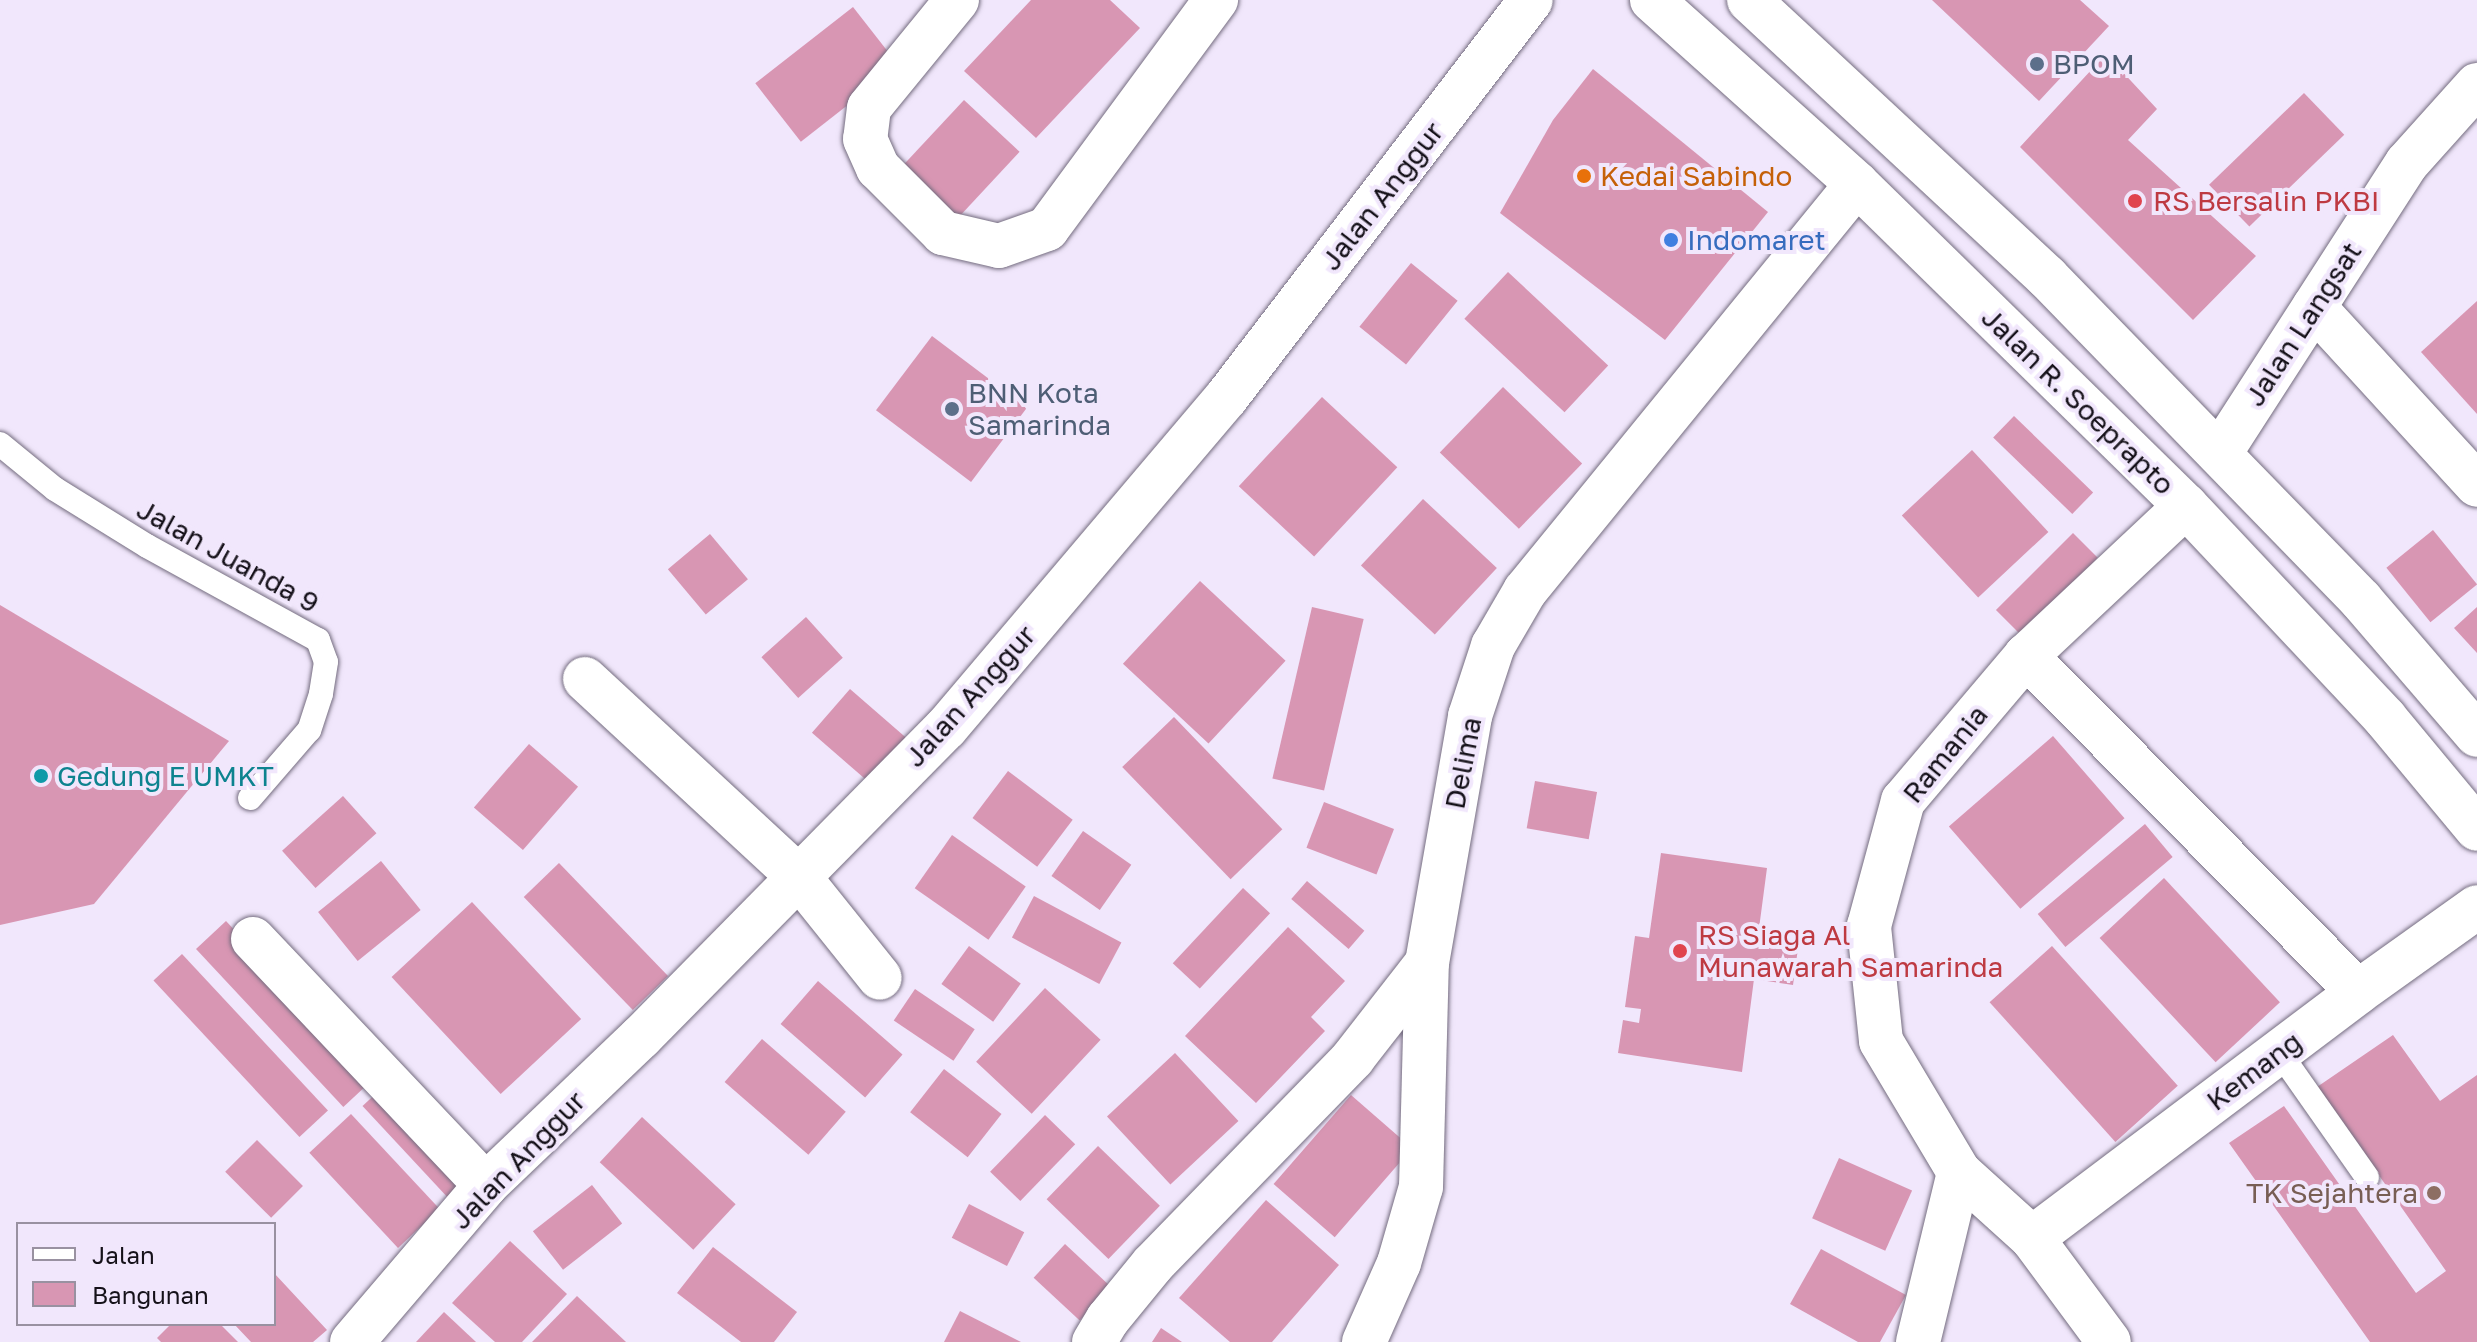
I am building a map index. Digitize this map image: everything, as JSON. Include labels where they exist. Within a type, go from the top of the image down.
[{"type":"street","points":[[957,0],[869,108],[865,139],[878,168],[943,233],[999,246],[1047,229],[1216,0]]},
{"type":"street","name":"Jalan Anggur","points":[[352,1342],[486,1185],[946,728],[1226,398],[1531,0]]},
{"type":"street","name":"Jalan R. Soeprapto","points":[[1652,0],[1857,184],[2186,506],[2385,718],[2477,829]]},
{"type":"street","points":[[1758,3],[2047,277],[2220,453],[2361,600],[2477,735]]},
{"type":"street","name":"Jalan Langsat","points":[[2220,453],[2407,163],[2477,85]]},
{"type":"street","name":"Delima","points":[[1094,1342],[1108,1319],[1153,1264],[1353,1058],[1427,963],[1470,716],[1493,646],[1525,591],[1857,184]]},
{"type":"street","points":[[2314,307],[2477,485]]},
{"type":"street","name":"Ramania","points":[[2109,1342],[2032,1238],[1959,1172],[1881,1041],[1869,926],[1903,801],[2026,656],[2186,506]]},
{"type":"street","points":[[2026,656],[2358,992]]},
{"type":"street","points":[[585,679],[799,877],[880,978]]},
{"type":"street","name":"Kemang","points":[[2032,1238],[2358,992],[2477,907]]},
{"type":"street","points":[[253,939],[486,1185]]},
{"type":"street","points":[[1364,1342],[1399,1263],[1421,1187],[1427,963]]},
{"type":"street","points":[[1918,1342],[1959,1172]]},
{"type":"lane","name":"Jalan Juanda 9","points":[[0,444],[68,497],[147,546],[318,640],[326,662],[321,694],[309,730],[250,798]]},
{"type":"lane","points":[[2279,1052],[2367,1177]]},
{"type":"building","points":[[1031,0],[1110,0],[1140,28],[1036,138],[964,71]]},
{"type":"building","name":"BPOM","points":[[1932,0],[2080,0],[2109,26],[2039,101]]},
{"type":"building","points":[[853,7],[899,65],[801,142],[755,83]]},
{"type":"building","name":"RS Bersalin PKBI","points":[[2106,54],[2157,109],[2128,140],[2256,256],[2193,320],[2020,147]]},
{"type":"building","points":[[1593,69],[1768,212],[1665,340],[1500,213],[1553,120]]},
{"type":"building","points":[[2304,93],[2344,135],[2249,226],[2209,185]]},
{"type":"building","points":[[964,100],[1020,152],[958,218],[902,167]]},
{"type":"building","points":[[1411,263],[1458,301],[1406,364],[1359,327]]},
{"type":"building","points":[[1508,272],[1608,365],[1565,412],[1464,319]]},
{"type":"building","points":[[2477,301],[2477,414],[2421,352]]},
{"type":"building","name":"BNN Kota Samarinda","points":[[932,336],[1027,408],[971,482],[876,410]]},
{"type":"building","points":[[1503,387],[1582,463],[1519,529],[1440,452]]},
{"type":"building","points":[[1322,397],[1397,467],[1314,556],[1239,486]]},
{"type":"building","points":[[2014,416],[2093,492],[2072,514],[1993,438]]},
{"type":"building","points":[[1972,450],[2048,532],[1978,597],[1902,515]]},
{"type":"building","points":[[1423,499],[1497,568],[1435,634],[1361,566]]},
{"type":"building","points":[[2433,530],[2477,584],[2430,622],[2386,568]]},
{"type":"building","points":[[2073,533],[2098,558],[2021,635],[1996,610]]},
{"type":"building","points":[[710,534],[748,579],[706,615],[668,569]]},
{"type":"building","points":[[1200,581],[1286,661],[1209,743],[1123,664]]},
{"type":"building","points":[[0,605],[229,741],[94,904],[0,925]]},
{"type":"building","points":[[1312,607],[1364,619],[1324,790],[1272,778]]},
{"type":"building","points":[[2477,607],[2477,653],[2454,628]]},
{"type":"building","points":[[806,617],[843,658],[798,698],[761,657]]},
{"type":"building","points":[[850,689],[912,743],[874,787],[812,733]]},
{"type":"building","points":[[1174,717],[1282,829],[1231,879],[1122,767]]},
{"type":"building","points":[[2053,736],[2125,818],[2020,909],[1949,827]]},
{"type":"building","points":[[529,744],[578,787],[523,850],[474,807]]},
{"type":"building","points":[[1008,771],[1073,820],[1037,867],[972,818]]},
{"type":"building","points":[[1535,781],[1597,792],[1589,839],[1527,828]]},
{"type":"building","points":[[343,796],[376,833],[316,888],[282,851]]},
{"type":"building","points":[[1324,802],[1394,829],[1376,875],[1306,848]]},
{"type":"building","points":[[2145,824],[2173,857],[2065,947],[2038,914]]},
{"type":"building","points":[[1083,831],[1131,865],[1100,910],[1051,876]]},
{"type":"building","points":[[952,835],[1026,887],[988,940],[915,888]]},
{"type":"building","points":[[1661,853],[1767,868],[1758,936],[1799,941],[1793,985],[1754,979],[1742,1072],[1618,1053],[1623,1020],[1639,1023],[1641,1009],[1625,1007],[1635,936],[1649,938]]},
{"type":"building","points":[[381,861],[421,910],[358,961],[318,912]]},
{"type":"building","points":[[559,863],[668,976],[633,1010],[524,897]]},
{"type":"building","points":[[2164,878],[2280,1002],[2216,1062],[2100,938]]},
{"type":"building","points":[[1307,881],[1364,931],[1349,949],[1291,899]]},
{"type":"building","points":[[1243,888],[1270,913],[1200,989],[1173,963]]},
{"type":"building","points":[[1034,896],[1121,942],[1099,984],[1012,937]]},
{"type":"building","points":[[472,902],[581,1019],[501,1094],[392,977]]},
{"type":"building","points":[[226,921],[373,1079],[343,1107],[196,949]]},
{"type":"building","points":[[1288,927],[1345,981],[1311,1017],[1325,1031],[1256,1103],[1185,1036]]},
{"type":"building","points":[[969,946],[1021,984],[993,1022],[941,984]]},
{"type":"building","points":[[2052,946],[2178,1086],[2115,1142],[1990,1002]]},
{"type":"building","points":[[182,954],[328,1111],[299,1137],[153,981]]},
{"type":"building","points":[[818,981],[903,1054],[865,1097],[781,1024]]},
{"type":"building","points":[[1045,988],[1101,1040],[1032,1114],[976,1062]]},
{"type":"building","points":[[915,989],[975,1029],[953,1061],[894,1021]]},
{"type":"building","name":"TK Sejahtera","points":[[2393,1035],[2440,1101],[2477,1075],[2477,1342],[2370,1342],[2229,1143],[2284,1106],[2416,1293],[2446,1271],[2317,1087]]},
{"type":"building","points":[[762,1039],[846,1112],[808,1155],[725,1082]]},
{"type":"building","points":[[1175,1053],[1238,1121],[1170,1184],[1107,1116]]},
{"type":"building","points":[[944,1069],[1002,1114],[968,1157],[910,1112]]},
{"type":"building","points":[[383,1087],[472,1183],[452,1202],[363,1106]]},
{"type":"building","points":[[1351,1095],[1412,1148],[1335,1237],[1274,1184]]},
{"type":"building","points":[[351,1114],[440,1209],[398,1248],[309,1153]]},
{"type":"building","points":[[1045,1115],[1075,1144],[1020,1201],[990,1172]]},
{"type":"building","points":[[642,1117],[736,1204],[693,1250],[600,1162]]},
{"type":"building","points":[[257,1140],[303,1186],[271,1218],[225,1172]]},
{"type":"building","points":[[1098,1146],[1160,1206],[1108,1259],[1047,1199]]},
{"type":"building","points":[[1839,1158],[1912,1191],[1885,1251],[1812,1218]]},
{"type":"building","points":[[592,1185],[622,1224],[563,1270],[533,1231]]},
{"type":"building","points":[[1266,1200],[1339,1265],[1272,1342],[1230,1342],[1179,1298]]},
{"type":"building","points":[[969,1204],[1024,1232],[1007,1266],[952,1238]]},
{"type":"building","points":[[510,1241],[567,1294],[522,1342],[495,1342],[452,1303]]},
{"type":"building","points":[[1065,1244],[1111,1287],[1080,1321],[1034,1278]]},
{"type":"building","points":[[713,1247],[797,1312],[774,1342],[741,1342],[677,1293]]},
{"type":"building","points":[[1821,1249],[1906,1295],[1880,1342],[1858,1342],[1790,1304]]},
{"type":"building","points":[[276,1275],[327,1330],[313,1342],[251,1342],[236,1326],[276,1326]]},
{"type":"building","points":[[577,1296],[626,1342],[532,1342]]},
{"type":"building","points":[[960,1311],[1021,1342],[944,1342]]},
{"type":"building","points":[[444,1312],[476,1342],[416,1342]]},
{"type":"building","points":[[169,1326],[222,1326],[238,1342],[161,1342],[157,1338]]},
{"type":"building","points":[[1161,1328],[1182,1342],[1152,1342]]},
{"type":"place","name":"BPOM","points":[[2037,64]]},
{"type":"place","name":"Kedai Sabindo","points":[[1584,176]]},
{"type":"place","name":"RS Bersalin PKBI","points":[[2135,201]]},
{"type":"place","name":"Indomaret","points":[[1671,240]]},
{"type":"place","name":"BNN Kota Samarinda","points":[[952,409]]},
{"type":"place","name":"Gedung E UMKT","points":[[41,776]]},
{"type":"place","name":"RS Siaga Al Munawarah Samarinda","points":[[1680,951]]},
{"type":"place","name":"TK Sejahtera","points":[[2434,1193]]}]
